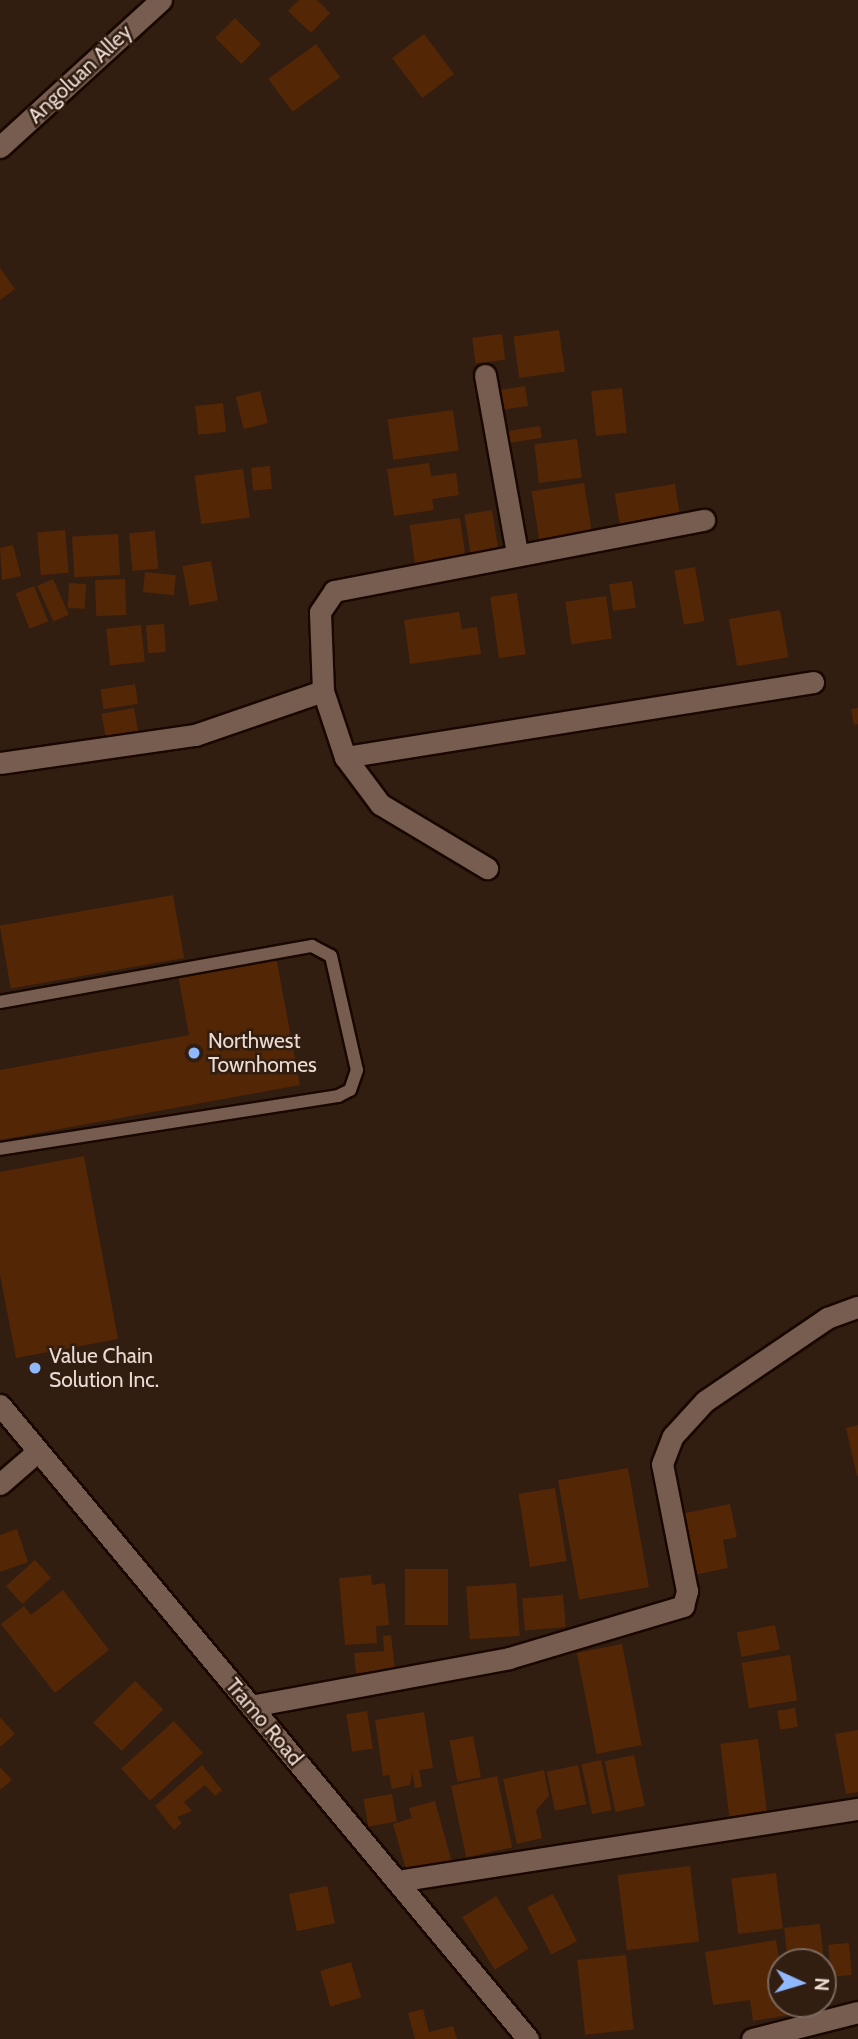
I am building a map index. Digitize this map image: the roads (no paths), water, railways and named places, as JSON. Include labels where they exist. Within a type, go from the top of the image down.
[{"type":"street","name":"Angoluan Alley","points":[[0,148],[161,0]]},
{"type":"street","points":[[485,374],[517,553]]},
{"type":"street","points":[[487,868],[380,804],[345,757],[323,691],[318,639],[327,594],[517,553],[704,520]]},
{"type":"street","points":[[345,757],[813,682]]},
{"type":"street","points":[[0,763],[195,735],[323,691]]},
{"type":"street","points":[[251,1706],[509,1658],[683,1606],[687,1591],[663,1464],[673,1436],[705,1401],[827,1318],[858,1307]]},
{"type":"street","name":"Tramo Road","points":[[0,1405],[528,2039]]},
{"type":"street","points":[[0,1484],[38,1451]]},
{"type":"street","points":[[397,1881],[858,1809]]},
{"type":"street","points":[[751,2039],[858,2012]]},
{"type":"lane","points":[[0,1002],[312,946],[331,956],[357,1070],[350,1090],[338,1096],[0,1149]]},
{"type":"place","name":"Northwest Townhomes","points":[[194,1053]]},
{"type":"place","name":"Value Chain Solution Inc.","points":[[35,1368]]}]
